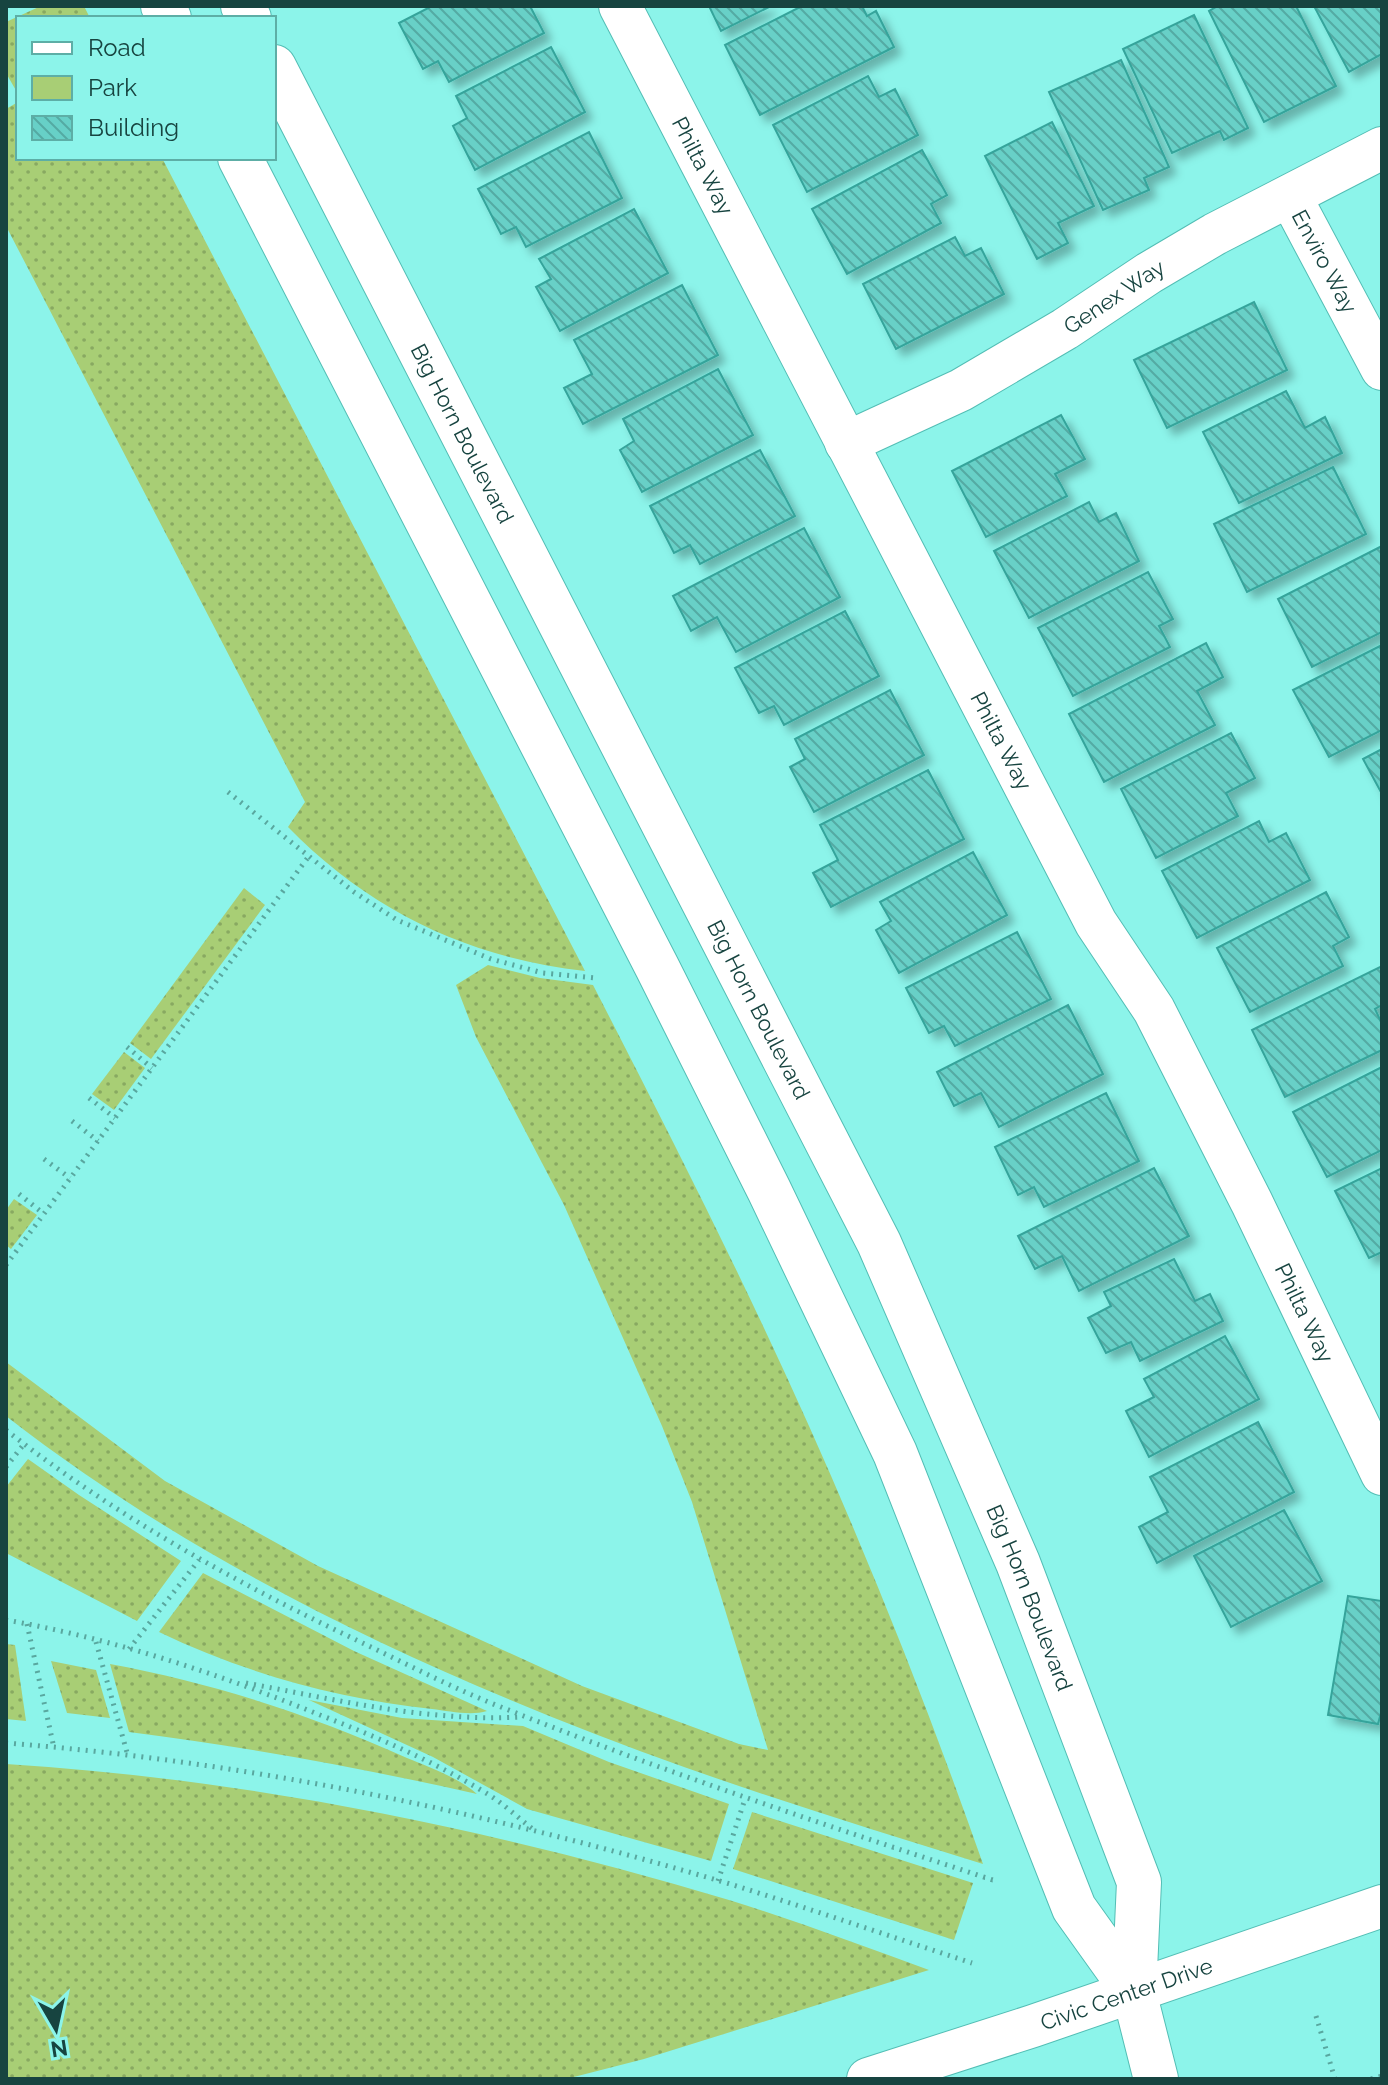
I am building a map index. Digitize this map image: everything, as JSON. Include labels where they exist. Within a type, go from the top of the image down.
[{"type":"main road","name":"Big Horn Boulevard","points":[[276,71],[879,1243],[1018,1563],[1139,1882],[1134,1992],[1156,2079]]},
{"type":"main road","name":"Big Horn Boulevard","points":[[241,160],[657,967],[775,1204],[895,1453],[1074,1908],[1134,1992]]},
{"type":"street","name":"Philta Way","points":[[620,6],[1096,923],[1154,1010],[1252,1203],[1382,1474]]},
{"type":"street","name":"Genex Way","points":[[846,443],[961,390],[1065,329],[1215,234],[1382,148]]},
{"type":"street","name":"Enviro Way","points":[[1290,196],[1382,369]]},
{"type":"street","name":"Civic Center Drive","points":[[868,2079],[1382,1906]]},
{"type":"path","points":[[228,792],[365,899],[397,920],[491,959],[543,973],[596,978]]},
{"type":"path","points":[[6,1265],[309,856]]},
{"type":"path","points":[[127,1047],[152,1068]]},
{"type":"path","points":[[89,1098],[115,1118]]},
{"type":"path","points":[[72,1121],[98,1141]]},
{"type":"path","points":[[44,1159],[70,1178]]},
{"type":"path","points":[[19,1194],[44,1214]]},
{"type":"path","points":[[6,1252],[13,1257]]},
{"type":"path","points":[[6,1430],[71,1478],[199,1560],[358,1641],[526,1717],[745,1799],[996,1881]]},
{"type":"path","points":[[6,1467],[24,1444]]},
{"type":"path","points":[[129,1649],[199,1560]]},
{"type":"path","points":[[6,1620],[189,1665],[373,1736],[488,1794],[538,1833]]},
{"type":"path","points":[[27,1624],[54,1748]]},
{"type":"path","points":[[95,1641],[128,1757]]},
{"type":"path","points":[[230,1680],[399,1712],[483,1719],[526,1717]]},
{"type":"path","points":[[6,1743],[246,1771],[352,1789],[538,1833],[718,1881],[972,1963]]},
{"type":"path","points":[[718,1881],[745,1799]]},
{"type":"path","points":[[1316,2016],[1335,2079]]},
{"type":"path","points":[[1371,2079],[1382,2076]]},
{"type":"green space","points":[[41,6],[84,6],[89,16],[19,16]]},
{"type":"green space","points":[[16,17],[16,90],[6,73],[6,22]]},
{"type":"green space","points":[[16,103],[16,160],[163,160],[585,971],[501,955],[424,926],[353,883],[288,827],[305,802],[6,226],[6,109]]},
{"type":"green space","points":[[244,888],[265,905],[151,1059],[130,1043]]},
{"type":"green space","points":[[488,965],[540,978],[593,985],[731,1259],[809,1426],[900,1643],[983,1864],[684,1767],[595,1734],[418,1660],[246,1573],[164,1525],[83,1473],[6,1416],[6,1362],[165,1481],[318,1566],[582,1686],[739,1744],[768,1750],[692,1502],[662,1426],[564,1205],[476,1037],[456,985]]},
{"type":"green space","points":[[124,1052],[145,1068],[114,1110],[92,1094]]},
{"type":"green space","points":[[14,1199],[37,1215],[11,1249],[6,1245],[6,1210]]},
{"type":"green space","points":[[28,1459],[181,1561],[137,1621],[6,1553],[6,1487]]},
{"type":"green space","points":[[203,1573],[354,1651],[487,1711],[452,1712],[327,1691],[258,1672],[159,1632]]},
{"type":"green space","points":[[6,1644],[15,1645],[26,1721],[6,1719]]},
{"type":"green space","points":[[51,1661],[96,1670],[110,1718],[67,1713]]},
{"type":"green space","points":[[110,1664],[224,1691],[298,1714],[435,1769],[477,1794],[304,1759],[129,1732]]},
{"type":"green space","points":[[309,1700],[402,1718],[523,1726],[609,1762],[729,1804],[711,1861],[527,1809],[433,1757]]},
{"type":"green space","points":[[6,1764],[98,1771],[280,1795],[462,1830],[552,1851],[729,1900],[929,1970],[644,2059],[566,2079],[6,2079]]},
{"type":"green space","points":[[752,1812],[973,1883],[954,1940],[733,1869]]},
{"type":"building","points":[[432,6],[530,6],[544,33],[449,82],[438,61],[423,69],[399,23]]},
{"type":"building","points":[[709,6],[771,6],[721,31]]},
{"type":"building","points":[[802,6],[862,6],[867,16],[876,11],[894,47],[760,115],[725,45]]},
{"type":"building","points":[[1218,6],[1296,6],[1336,86],[1264,122],[1209,11]]},
{"type":"building","points":[[1314,6],[1382,6],[1382,54],[1349,72]]},
{"type":"building","points":[[1194,15],[1248,128],[1224,140],[1220,131],[1172,153],[1123,49]]},
{"type":"building","points":[[551,47],[585,112],[475,170],[453,126],[467,118],[456,96]]},
{"type":"building","points":[[1121,60],[1169,167],[1144,178],[1149,190],[1103,210],[1049,92]]},
{"type":"building","points":[[868,76],[879,97],[895,89],[918,135],[807,192],[773,125]]},
{"type":"building","points":[[1052,122],[1094,206],[1058,223],[1068,243],[1037,259],[985,156]]},
{"type":"building","points":[[589,132],[622,198],[526,247],[516,227],[501,234],[478,189]]},
{"type":"building","points":[[922,150],[947,195],[931,204],[941,223],[847,274],[812,209]]},
{"type":"building","points":[[634,209],[668,273],[560,331],[536,287],[551,279],[539,259]]},
{"type":"building","points":[[955,237],[965,256],[981,248],[1004,294],[896,349],[863,284]]},
{"type":"building","points":[[682,285],[718,355],[583,424],[564,388],[592,374],[574,340]]},
{"type":"building","points":[[1254,302],[1287,370],[1167,428],[1134,360]]},
{"type":"building","points":[[718,369],[753,435],[642,492],[620,450],[634,441],[623,419]]},
{"type":"building","points":[[1286,391],[1305,428],[1325,417],[1342,453],[1239,503],[1203,432]]},
{"type":"building","points":[[1061,415],[1085,459],[1055,474],[1067,496],[986,537],[952,471]]},
{"type":"building","points":[[760,450],[795,516],[700,564],[690,545],[674,553],[650,506]]},
{"type":"building","points":[[1333,467],[1366,534],[1247,592],[1214,524]]},
{"type":"building","points":[[1089,502],[1099,522],[1116,513],[1139,561],[1029,618],[994,551]]},
{"type":"building","points":[[804,528],[840,597],[736,652],[717,617],[691,631],[673,596]]},
{"type":"building","points":[[1382,546],[1382,632],[1312,667],[1278,599]]},
{"type":"building","points":[[1148,572],[1173,619],[1159,626],[1170,647],[1073,696],[1038,628]]},
{"type":"building","points":[[845,611],[879,676],[784,725],[774,706],[759,713],[735,668]]},
{"type":"building","points":[[1206,643],[1223,677],[1197,691],[1215,725],[1104,782],[1069,714]]},
{"type":"building","points":[[1382,645],[1382,730],[1329,757],[1293,690]]},
{"type":"building","points":[[890,690],[924,755],[814,812],[790,767],[805,759],[795,739]]},
{"type":"building","points":[[1231,733],[1255,778],[1226,793],[1238,816],[1156,858],[1121,789]]},
{"type":"building","points":[[1382,749],[1382,794],[1363,759]]},
{"type":"building","points":[[928,770],[964,839],[831,907],[813,873],[838,860],[820,825]]},
{"type":"building","points":[[1259,821],[1269,842],[1286,833],[1310,880],[1197,938],[1162,871]]},
{"type":"building","points":[[973,852],[1007,915],[899,973],[876,930],[891,921],[880,902]]},
{"type":"building","points":[[1326,892],[1349,937],[1333,946],[1343,966],[1250,1012],[1217,948]]},
{"type":"building","points":[[1017,932],[1051,999],[955,1046],[944,1026],[929,1033],[906,988]]},
{"type":"building","points":[[1382,966],[1382,1005],[1375,1009],[1382,1024],[1382,1050],[1285,1097],[1252,1030]]},
{"type":"building","points":[[1068,1005],[1103,1074],[999,1127],[981,1093],[954,1106],[937,1072]]},
{"type":"building","points":[[1382,1067],[1382,1150],[1327,1177],[1293,1112]]},
{"type":"building","points":[[1106,1093],[1139,1161],[1044,1207],[1034,1187],[1018,1195],[995,1147]]},
{"type":"building","points":[[1154,1168],[1189,1236],[1079,1291],[1062,1256],[1035,1269],[1018,1236]]},
{"type":"building","points":[[1382,1168],[1382,1252],[1369,1258],[1335,1191]]},
{"type":"building","points":[[1174,1259],[1195,1301],[1210,1294],[1223,1321],[1140,1361],[1131,1342],[1106,1353],[1088,1318],[1111,1306],[1104,1292]]},
{"type":"building","points":[[1225,1336],[1259,1399],[1149,1457],[1126,1411],[1154,1397],[1144,1379]]},
{"type":"building","points":[[1258,1422],[1294,1492],[1157,1563],[1139,1527],[1168,1512],[1150,1477]]},
{"type":"building","points":[[1284,1510],[1322,1581],[1231,1627],[1194,1556]]},
{"type":"building","points":[[1348,1596],[1382,1601],[1382,1709],[1378,1724],[1328,1715]]}]
